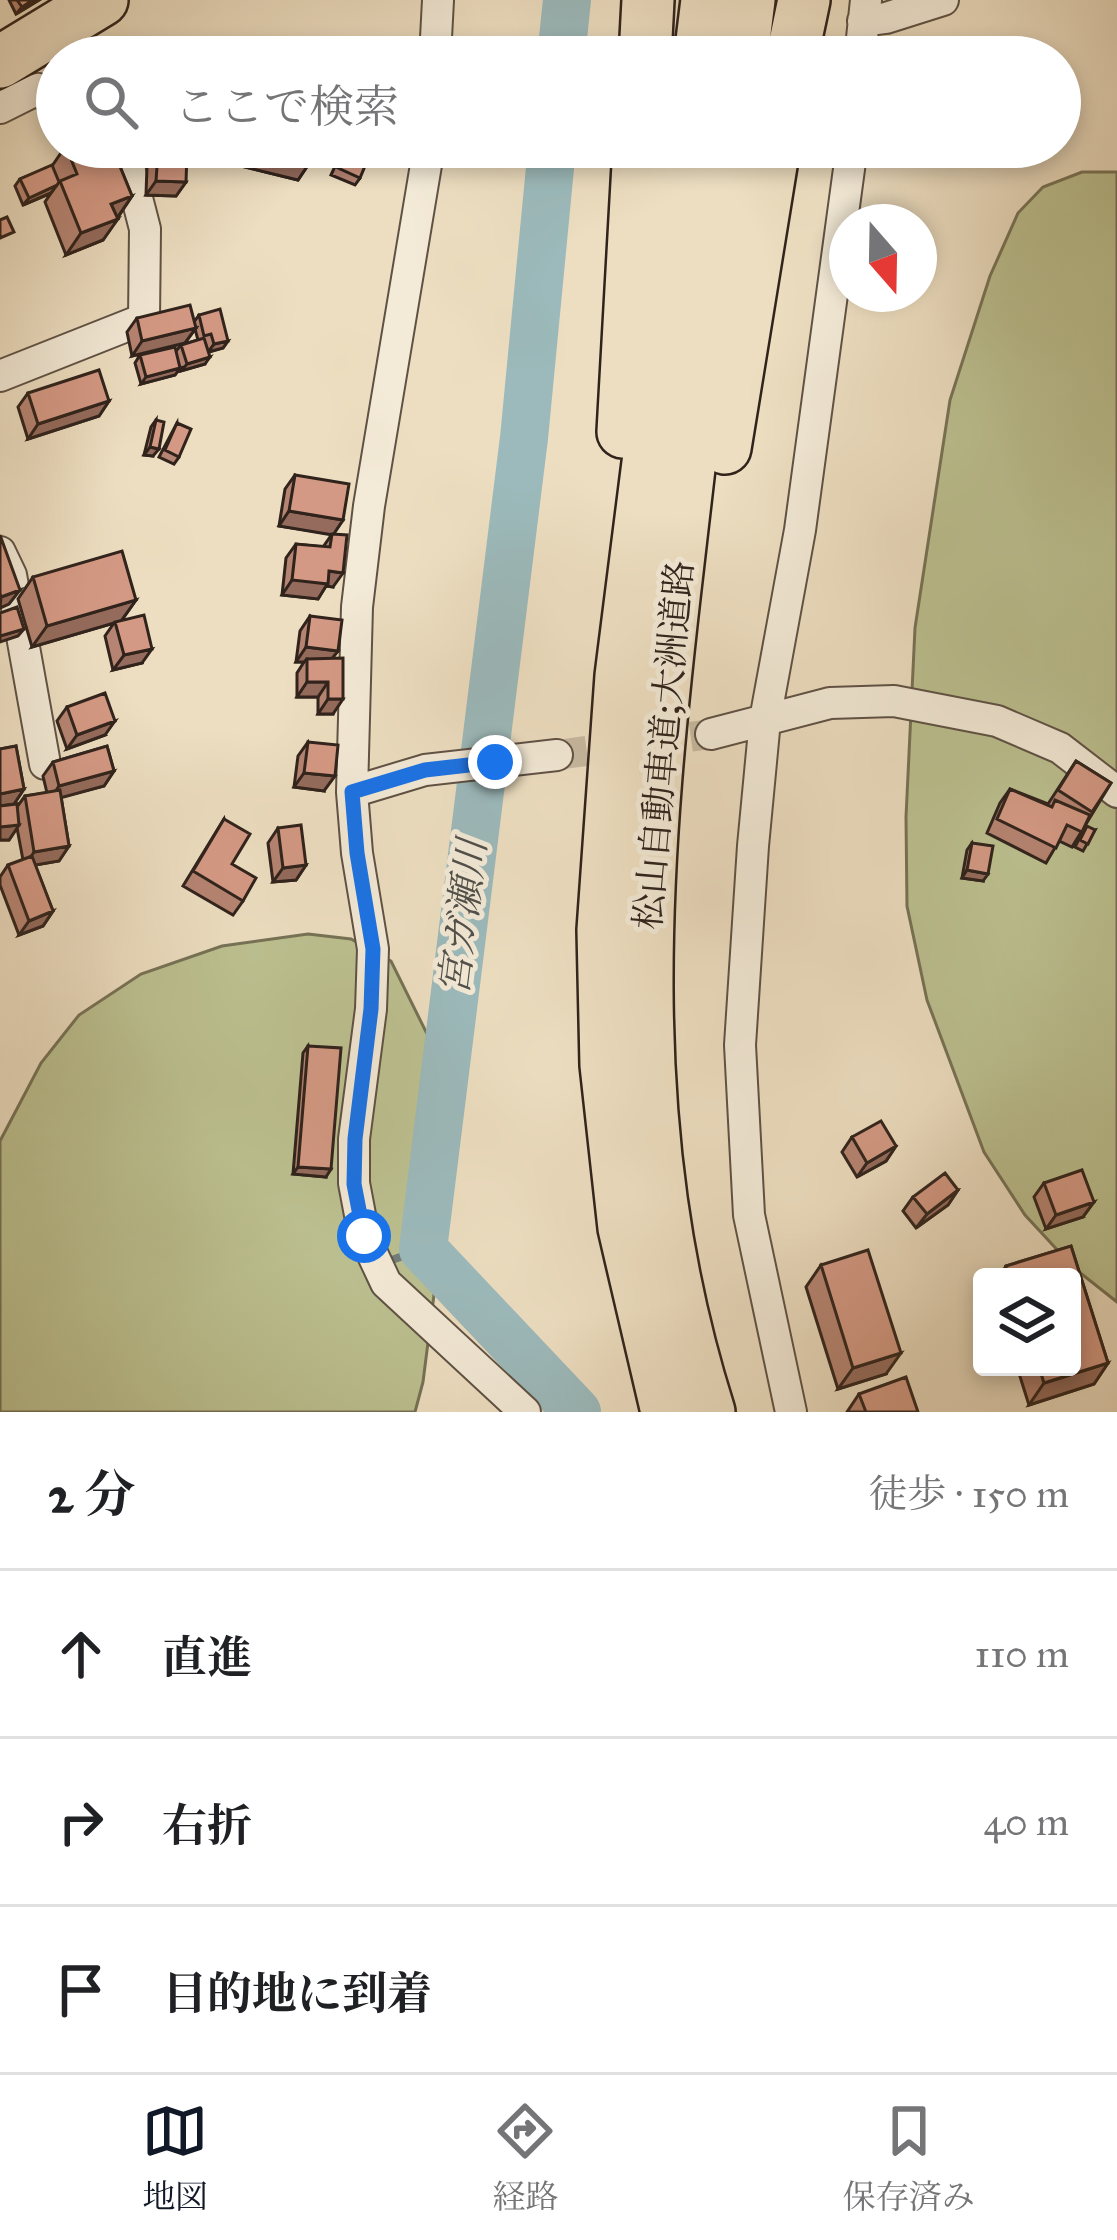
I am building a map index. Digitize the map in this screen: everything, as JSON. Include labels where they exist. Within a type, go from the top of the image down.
[{"type":"highway","points":[[43,36],[102,0]]},
{"type":"highway","points":[[646,36],[648,0]]},
{"type":"highway","points":[[703,36],[707,0]]},
{"type":"highway","points":[[745,36],[749,0]]},
{"type":"highway","points":[[797,36],[804,0]]},
{"type":"highway","points":[[0,62],[36,40]]},
{"type":"highway","points":[[603,930],[601,782],[620,525],[638,168]]},
{"type":"highway","name":"松山自動車道;大洲道路","points":[[667,1412],[624,1228],[606,1065],[603,930],[622,676],[685,168]]},
{"type":"highway","name":"松山自動車道;大洲道路","points":[[709,1412],[663,1222],[648,1060],[645,930],[653,780],[726,168]]},
{"type":"highway","points":[[648,1060],[694,655],[771,168]]},
{"type":"street","points":[[436,36],[437,0]]},
{"type":"street","points":[[865,10],[886,18],[944,0]]},
{"type":"street","points":[[0,108],[36,89]]},
{"type":"street","points":[[0,376],[144,319],[145,229],[129,168]]},
{"type":"street","points":[[426,168],[369,506],[357,607],[352,792],[373,949],[354,1184],[364,1236],[386,1283],[525,1412]]},
{"type":"street","points":[[791,1412],[749,1215],[740,1045],[765,719],[800,530],[849,168]]},
{"type":"street","points":[[0,552],[11,575],[45,764]]},
{"type":"street","points":[[711,734],[830,703],[894,701],[997,721],[1060,748],[1117,792]]},
{"type":"street","points":[[352,792],[425,770],[557,755]]},
{"type":"green space","points":[[1082,172],[1117,172],[1117,1302],[1081,1274],[1081,1268],[1074,1268],[1025,1215],[984,1152],[927,1000],[907,906],[915,628],[950,400],[990,276],[1018,213],[1043,187]]},
{"type":"green space","points":[[308,934],[351,939],[391,961],[433,1046],[445,1141],[436,1279],[415,1412],[0,1412],[0,1141],[41,1063],[79,1015],[141,974],[222,946]]},
{"type":"building","points":[[53,168],[59,182],[29,198],[20,179]]},
{"type":"building","points":[[75,168],[121,168],[132,196],[111,204],[118,219],[81,233],[60,181],[77,174]]},
{"type":"building","points":[[157,168],[186,168],[186,182],[156,181]]},
{"type":"building","points":[[338,168],[364,168],[360,178]]},
{"type":"building","points":[[7,217],[14,232],[0,238],[0,220]]},
{"type":"building","points":[[190,305],[196,328],[142,341],[137,318]]},
{"type":"building","points":[[220,309],[228,341],[214,344],[211,334],[204,336],[199,315]]},
{"type":"building","points":[[204,338],[210,357],[187,364],[181,345]]},
{"type":"building","points":[[175,347],[180,368],[146,377],[140,355]]},
{"type":"building","points":[[99,370],[109,401],[38,424],[28,393]]},
{"type":"building","points":[[156,420],[164,422],[159,449],[150,447]]},
{"type":"building","points":[[177,423],[191,429],[179,457],[165,450]]},
{"type":"building","points":[[295,475],[349,484],[343,520],[289,511]]},
{"type":"building","points":[[332,534],[347,535],[343,573],[329,571],[328,584],[292,580],[296,544],[330,547]]},
{"type":"building","points":[[0,535],[20,590],[1,597],[0,593]]},
{"type":"building","points":[[122,551],[136,600],[47,626],[33,577]]},
{"type":"building","points":[[17,607],[24,629],[0,636],[0,613]]},
{"type":"building","points":[[144,615],[152,649],[124,655],[115,622]]},
{"type":"building","points":[[310,616],[342,620],[338,651],[306,647]]},
{"type":"building","points":[[343,658],[343,699],[328,699],[328,682],[307,682],[307,659]]},
{"type":"building","points":[[105,693],[115,721],[77,735],[67,707]]},
{"type":"building","points":[[308,742],[338,745],[335,776],[304,773]]},
{"type":"building","points":[[16,746],[24,789],[0,794],[0,749]]},
{"type":"building","points":[[107,746],[114,771],[59,786],[53,762]]},
{"type":"building","points":[[1076,761],[1111,783],[1092,812],[1058,790]]},
{"type":"building","points":[[1010,789],[1052,807],[1055,800],[1090,815],[1082,832],[1067,825],[1056,848],[997,819]]},
{"type":"building","points":[[60,790],[69,846],[34,852],[25,796]]},
{"type":"building","points":[[17,804],[19,825],[0,827],[0,806]]},
{"type":"building","points":[[224,819],[250,834],[232,864],[256,878],[243,901],[193,871]]},
{"type":"building","points":[[301,825],[306,865],[283,868],[278,828]]},
{"type":"building","points":[[1087,826],[1095,830],[1088,844],[1080,840]]},
{"type":"building","points":[[972,843],[993,846],[988,874],[967,870]]},
{"type":"building","points":[[32,856],[53,911],[29,921],[8,865]]},
{"type":"building","points":[[308,1046],[341,1048],[331,1169],[298,1167]]},
{"type":"building","points":[[881,1121],[896,1146],[867,1163],[852,1137]]},
{"type":"building","points":[[1082,1170],[1094,1202],[1056,1215],[1044,1183]]},
{"type":"building","points":[[945,1173],[958,1190],[927,1214],[913,1197]]},
{"type":"building","points":[[1071,1246],[1078,1268],[1007,1268]]},
{"type":"building","points":[[868,1250],[901,1353],[853,1368],[821,1265]]},
{"type":"building","points":[[1081,1278],[1108,1363],[1081,1371]]},
{"type":"building","points":[[906,1377],[918,1412],[866,1412],[859,1394]]},
{"type":"waterway","name":"宮ガ瀬川","points":[[563,36],[567,0]]},
{"type":"waterway","name":"宮ガ瀬川","points":[[550,168],[524,438],[423,1249],[577,1412]]},
{"type":"waterway","points":[[386,1262],[423,1249]]},
{"type":"tunnel","points":[[557,755],[711,734]]},
{"type":"route","points":[[364,1236],[354,1184],[355,1139],[371,1009],[373,949],[352,792],[425,770],[495,762]]}]
